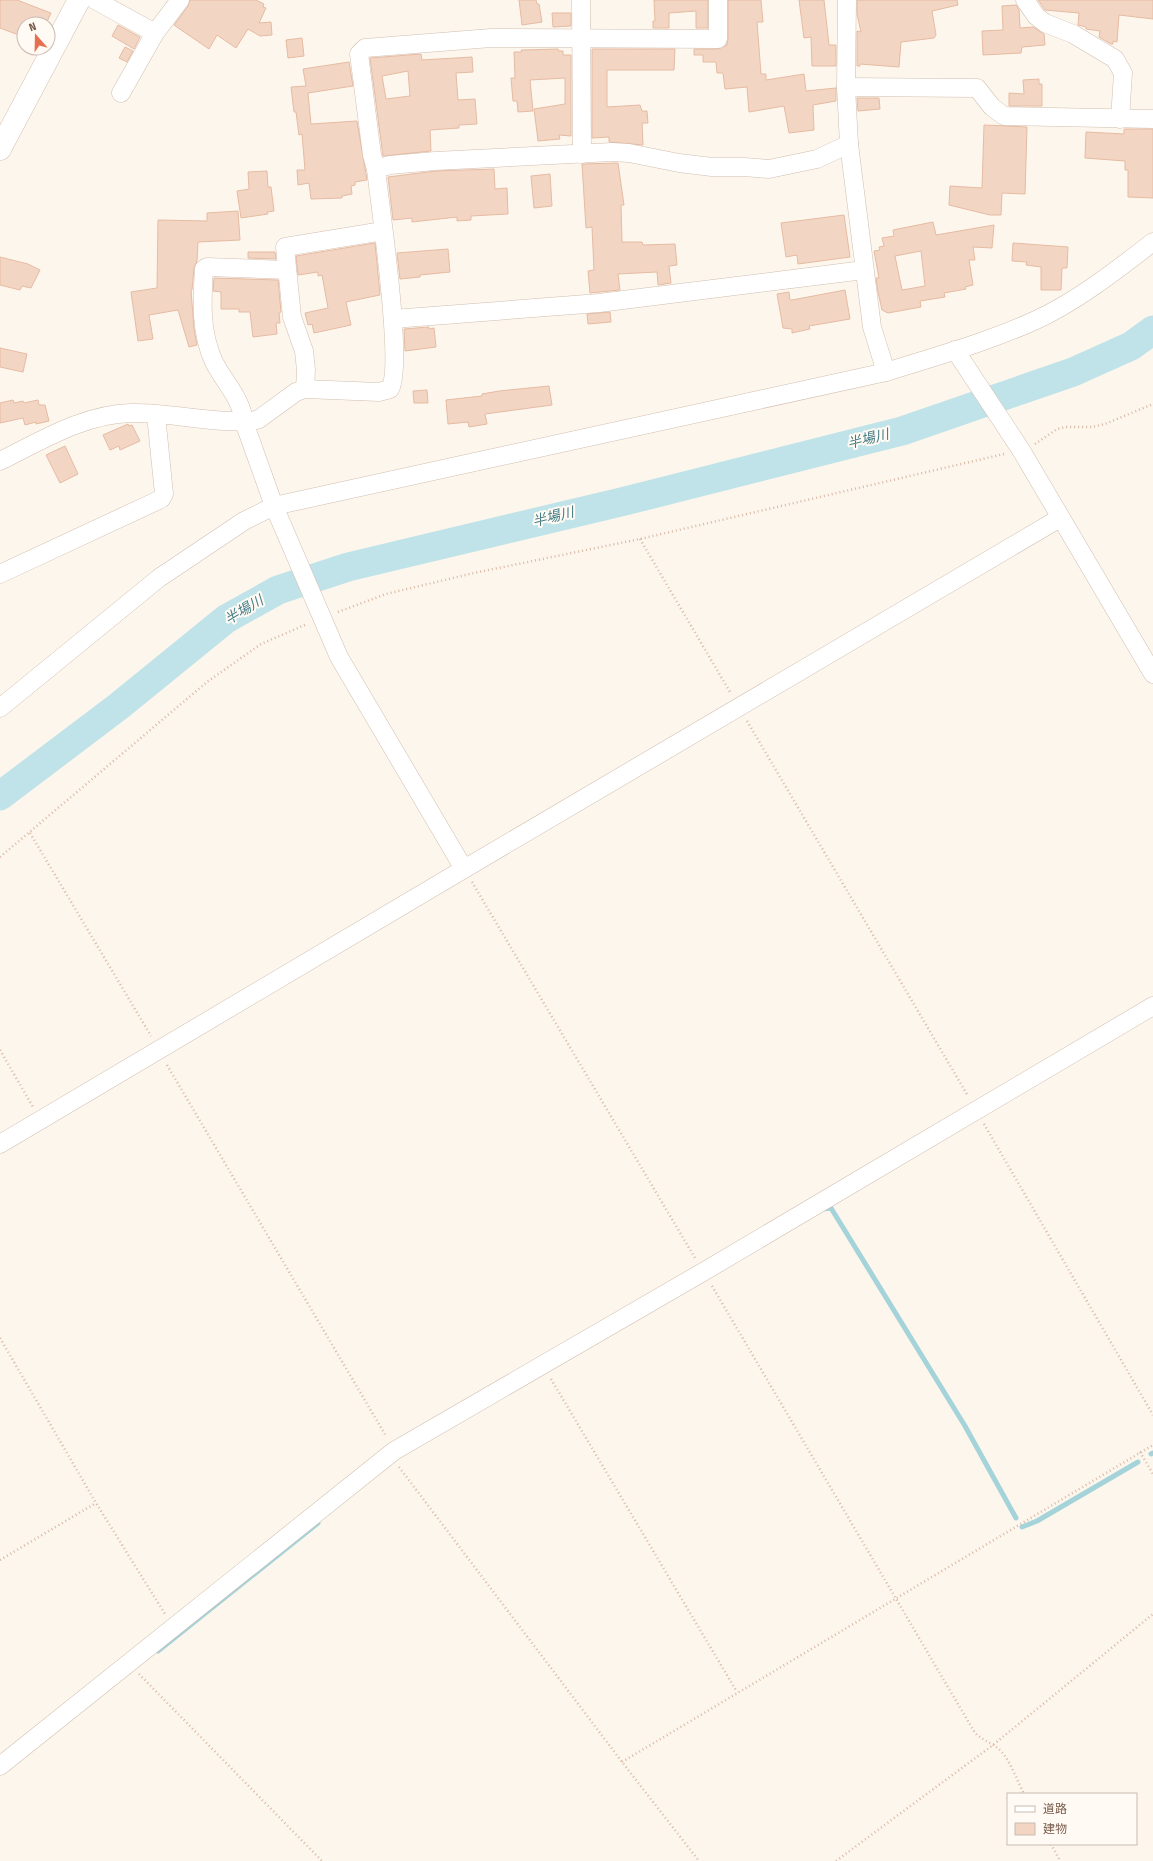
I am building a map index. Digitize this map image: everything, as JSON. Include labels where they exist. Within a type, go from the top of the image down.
[{"type":"street","points":[[0,149],[79,0]]},
{"type":"street","points":[[96,0],[155,33]]},
{"type":"street","points":[[121,93],[155,33],[180,0]]},
{"type":"street","points":[[581,0],[582,154]]},
{"type":"street","points":[[0,461],[72,427],[100,416],[131,413],[244,422],[259,419],[296,392],[305,389],[379,392],[390,389],[394,377],[393,319],[376,169],[372,155],[359,54],[365,48],[491,38],[718,39],[718,0]]},
{"type":"street","points":[[847,0],[846,87],[849,144],[872,327],[886,372]]},
{"type":"street","points":[[1024,0],[1036,16],[1045,23],[1073,34],[1115,58],[1122,73],[1120,119]]},
{"type":"street","points":[[846,87],[977,88],[992,107],[1004,116],[1153,119]]},
{"type":"street","points":[[376,169],[390,165],[435,161],[612,152],[629,153],[679,163],[712,167],[769,170],[817,159],[849,144]]},
{"type":"street","points":[[305,389],[306,370],[304,351],[292,317],[285,247],[383,231]]},
{"type":"street","points":[[0,708],[159,578],[244,521],[275,510],[886,372],[958,353],[1037,319],[1096,283],[1153,242]]},
{"type":"street","points":[[287,270],[207,267],[204,269],[202,310],[205,334],[214,361],[237,399],[275,510],[339,657],[464,869]]},
{"type":"street","points":[[393,319],[599,303],[864,270]]},
{"type":"street","points":[[958,353],[1019,448],[1153,674]]},
{"type":"street","points":[[0,574],[161,499],[164,494],[156,415]]},
{"type":"street","points":[[0,1144],[1060,518]]},
{"type":"street","points":[[0,1766],[173,1628],[396,1457],[542,1365],[703,1272],[1153,1006]]},
{"type":"path","points":[[0,857],[207,682],[261,644],[320,616],[386,594],[474,573],[640,539],[1037,444],[1057,429],[1065,427],[1092,427],[1106,424],[1153,404]]},
{"type":"path","points":[[640,539],[976,1110],[1153,1415]]},
{"type":"path","points":[[30,833],[396,1457],[622,1762],[699,1861]]},
{"type":"path","points":[[464,869],[975,1733],[981,1739],[993,1745],[1002,1752],[1023,1793]]},
{"type":"path","points":[[0,1050],[41,1120]]},
{"type":"path","points":[[0,1338],[96,1503],[173,1628]]},
{"type":"path","points":[[542,1365],[737,1692]]},
{"type":"path","points":[[622,1762],[1153,1445]]},
{"type":"path","points":[[1140,1452],[1153,1474]]},
{"type":"path","points":[[0,1560],[96,1503]]},
{"type":"path","points":[[836,1861],[993,1745],[1153,1614]]},
{"type":"path","points":[[138,1673],[322,1861]]},
{"type":"path","points":[[1052,1845],[1060,1861]]},
{"type":"building","points":[[0,0],[17,0],[51,13],[50,16],[16,16],[16,34],[0,28]]},
{"type":"building","points":[[190,0],[256,0],[264,4],[263,7],[266,8],[259,23],[271,22],[272,35],[260,36],[248,29],[236,48],[217,35],[209,49],[174,25],[188,6]]},
{"type":"building","points":[[519,0],[536,0],[537,4],[539,4],[542,22],[522,25]]},
{"type":"building","points":[[654,0],[708,0],[708,28],[696,28],[696,11],[669,13],[669,28],[653,28],[653,21],[655,21]]},
{"type":"building","points":[[728,0],[761,0],[763,22],[757,22],[761,74],[766,74],[766,80],[804,74],[806,91],[836,88],[836,101],[813,105],[814,130],[789,133],[784,106],[749,112],[747,87],[725,89],[723,73],[717,73],[716,62],[703,62],[703,55],[694,55],[694,49],[718,49],[727,45]]},
{"type":"building","points":[[799,0],[824,0],[829,45],[836,45],[836,66],[812,66],[811,37],[804,38]]},
{"type":"building","points":[[857,0],[957,0],[958,5],[932,11],[936,35],[934,38],[901,42],[899,67],[860,64],[860,66],[857,66],[857,31],[861,32],[857,14]]},
{"type":"building","points":[[1038,0],[1153,0],[1153,19],[1119,15],[1117,42],[1113,41],[1113,44],[1111,44],[1099,37],[1100,31],[1086,29],[1086,27],[1078,25],[1079,13],[1045,10]]},
{"type":"building","points":[[1016,5],[1019,10],[1020,28],[1033,27],[1044,34],[1045,45],[1022,47],[1021,53],[983,55],[982,31],[1003,30],[1002,6]]},
{"type":"building","points":[[552,13],[571,13],[571,26],[553,27]]},
{"type":"building","points":[[118,25],[140,37],[134,49],[112,36]]},
{"type":"building","points":[[302,38],[304,56],[288,58],[286,40]]},
{"type":"building","points":[[125,47],[133,51],[127,62],[119,58]]},
{"type":"building","points":[[558,49],[559,51],[563,51],[563,55],[571,55],[571,136],[559,135],[560,139],[538,141],[534,109],[565,104],[565,78],[530,80],[533,111],[518,112],[517,101],[513,101],[511,78],[515,78],[514,52],[522,52],[521,50]]},
{"type":"building","points":[[592,49],[675,49],[674,70],[607,70],[607,107],[640,105],[642,111],[647,111],[648,123],[642,123],[643,145],[609,142],[609,137],[592,138]]},
{"type":"building","points":[[421,54],[422,60],[472,57],[473,72],[456,73],[458,100],[475,99],[477,124],[459,125],[459,128],[430,130],[431,151],[383,156],[370,58]],"holes":[[[408,71],[410,96],[386,99],[382,76]]]},
{"type":"building","points":[[349,62],[353,86],[308,93],[311,124],[357,121],[367,180],[355,182],[355,185],[351,186],[352,194],[342,196],[342,198],[311,199],[309,183],[298,185],[297,170],[305,170],[302,134],[299,135],[291,87],[306,86],[303,69]]},
{"type":"building","points":[[1039,79],[1039,84],[1042,84],[1042,106],[1009,106],[1009,93],[1024,94],[1023,80]]},
{"type":"building","points":[[857,98],[879,98],[880,109],[858,111]]},
{"type":"building","points":[[984,125],[1027,127],[1025,194],[1002,193],[1001,215],[990,215],[949,205],[950,186],[982,188]]},
{"type":"building","points":[[1124,129],[1153,129],[1153,198],[1128,197],[1128,170],[1125,170],[1125,161],[1085,158],[1086,132],[1124,134]]},
{"type":"building","points":[[618,163],[624,205],[621,205],[622,242],[642,242],[643,245],[675,244],[677,265],[669,266],[671,283],[658,285],[657,272],[618,274],[620,290],[590,293],[588,271],[594,270],[592,227],[586,228],[582,164]]},
{"type":"building","points":[[494,169],[495,189],[507,188],[508,214],[471,216],[471,220],[457,221],[457,217],[412,222],[412,218],[393,220],[388,177],[436,171]]},
{"type":"building","points":[[267,171],[268,187],[271,187],[274,211],[267,212],[268,214],[241,218],[237,191],[249,189],[248,172]]},
{"type":"building","points":[[550,174],[552,206],[534,208],[531,176]]},
{"type":"building","points":[[238,211],[240,240],[198,242],[197,261],[194,268],[191,290],[194,329],[197,345],[189,347],[178,310],[149,315],[153,339],[138,341],[131,292],[157,288],[158,220],[207,221],[207,213]]},
{"type":"building","points":[[844,215],[850,257],[798,264],[797,255],[786,257],[781,223]]},
{"type":"building","points":[[933,222],[936,235],[994,225],[992,248],[973,247],[975,260],[969,260],[973,285],[965,287],[966,289],[944,293],[945,297],[920,301],[921,307],[888,313],[882,310],[876,278],[879,278],[874,251],[880,250],[879,247],[884,246],[882,238],[894,236],[893,230]],"holes":[[[921,251],[925,286],[902,290],[895,256]]]},
{"type":"building","points":[[375,243],[380,295],[346,302],[351,325],[314,333],[312,324],[308,325],[305,313],[328,308],[322,275],[318,276],[318,272],[298,275],[296,256]]},
{"type":"building","points":[[1013,243],[1068,247],[1067,268],[1062,268],[1061,290],[1041,290],[1041,267],[1026,265],[1027,262],[1012,261]]},
{"type":"building","points":[[448,249],[450,272],[400,279],[397,253]]},
{"type":"building","points":[[248,252],[275,252],[276,259],[248,258]]},
{"type":"building","points":[[0,257],[28,264],[40,270],[31,288],[22,286],[20,290],[0,285]]},
{"type":"building","points":[[214,278],[278,280],[281,312],[279,313],[280,323],[276,323],[277,334],[253,337],[250,312],[239,312],[239,309],[221,309],[221,292],[213,291]]},
{"type":"building","points":[[845,290],[850,319],[809,326],[810,329],[792,333],[792,329],[783,328],[777,294],[789,292],[790,300],[792,300]]},
{"type":"building","points":[[610,312],[611,322],[588,324],[587,314]]},
{"type":"building","points":[[429,327],[429,329],[434,328],[436,347],[405,351],[404,329]]},
{"type":"building","points":[[0,348],[27,354],[23,372],[0,367]]},
{"type":"building","points":[[549,386],[552,405],[485,414],[487,424],[469,427],[468,422],[448,424],[446,400],[482,396],[482,394],[499,391]]},
{"type":"building","points":[[427,390],[428,403],[414,403],[413,391]]},
{"type":"building","points":[[13,400],[14,403],[23,401],[24,403],[38,400],[39,405],[45,405],[49,421],[25,425],[23,418],[0,423],[0,403]]},
{"type":"building","points":[[128,424],[129,426],[132,425],[140,441],[120,450],[119,446],[110,450],[103,435]]},
{"type":"building","points":[[65,446],[78,474],[60,483],[46,455]]},
{"type":"waterway","name":"半場川","points":[[0,796],[119,706],[226,619],[278,590],[348,567],[621,502],[902,431],[1073,372],[1131,346],[1153,330]]},
{"type":"waterway","points":[[823,1209],[831,1208],[965,1426],[1016,1518]]},
{"type":"waterway","points":[[1022,1527],[1037,1521],[1138,1462]]},
{"type":"waterway","points":[[158,1651],[318,1523]]}]
